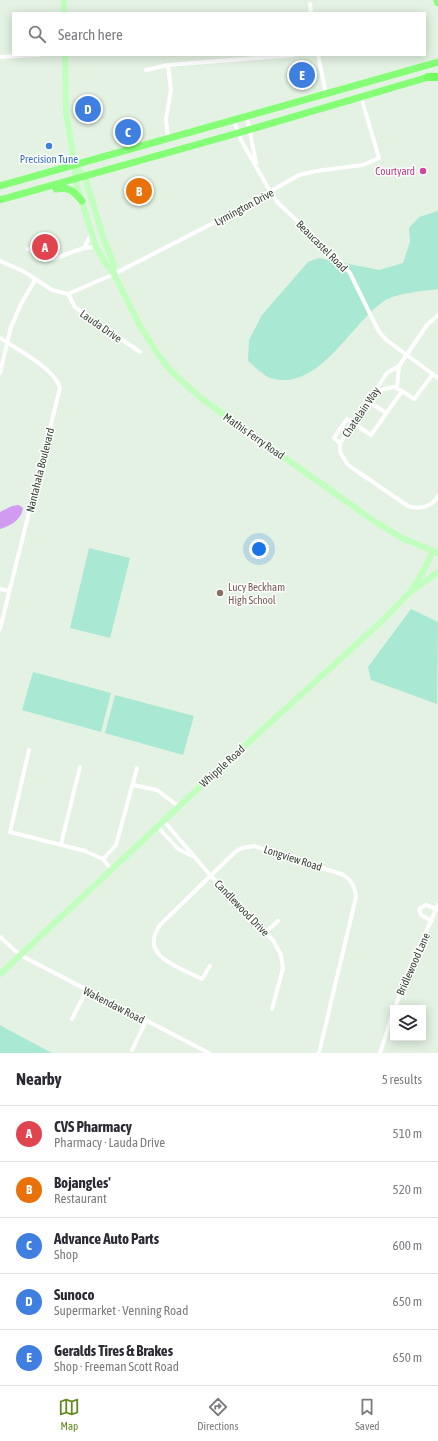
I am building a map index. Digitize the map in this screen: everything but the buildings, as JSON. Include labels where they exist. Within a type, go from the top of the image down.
[{"type":"highway","points":[[428,65],[438,58]]},
{"type":"highway","points":[[0,186],[438,62]]},
{"type":"highway","points":[[0,200],[75,180],[438,74]]},
{"type":"highway","points":[[428,77],[438,78]]},
{"type":"highway","points":[[37,190],[43,192],[66,188],[77,195],[82,201]]},
{"type":"main road","points":[[64,0],[64,12]]},
{"type":"main road","points":[[65,56],[66,113],[75,165]]},
{"type":"main road","name":"Mathis Ferry Road","points":[[75,165],[85,177],[104,240],[113,262],[114,274]]},
{"type":"main road","name":"Mathis Ferry Road","points":[[75,165],[75,180],[96,247],[114,274],[151,345],[173,373],[188,388],[371,519],[402,538],[435,552]]},
{"type":"main road","name":"Whipple Road","points":[[227,762],[382,621],[410,592],[435,552]]},
{"type":"main road","points":[[410,592],[438,572]]},
{"type":"main road","name":"Whipple Road","points":[[0,974],[156,826],[204,783]]},
{"type":"street","points":[[310,4],[311,12]]},
{"type":"street","points":[[0,57],[20,56]]},
{"type":"street","points":[[146,70],[168,65],[280,56]]},
{"type":"street","points":[[318,56],[326,94]]},
{"type":"street","points":[[168,65],[171,90],[166,119],[168,139]]},
{"type":"street","name":"Lymington Drive","points":[[114,274],[271,193],[305,173],[362,165],[378,158],[361,97]]},
{"type":"street","name":"Beaucastel Road","points":[[247,117],[256,163]]},
{"type":"street","name":"Beaucastel Road","points":[[234,121],[238,133],[249,154],[256,163],[271,193],[280,204],[337,258],[350,274],[378,330],[386,339],[438,378]]},
{"type":"street","points":[[84,248],[91,233]]},
{"type":"street","points":[[28,249],[53,259],[84,248],[96,247]]},
{"type":"street","points":[[0,261],[23,271],[52,290],[68,294],[114,274]]},
{"type":"street","points":[[0,373],[11,327],[21,304],[35,280]]},
{"type":"street","name":"Lauda Drive","points":[[68,294],[75,307],[140,352]]},
{"type":"street","name":"Chatelain Way","points":[[438,315],[427,325],[399,366],[387,373],[340,443],[340,452],[348,465],[401,503],[414,508],[420,508],[434,502],[438,496]]},
{"type":"street","name":"Nantahala Boulevard","points":[[0,338],[54,376],[60,388],[0,629]]},
{"type":"street","points":[[399,366],[398,387],[414,399],[433,374]]},
{"type":"street","points":[[375,391],[398,387]]},
{"type":"street","points":[[340,443],[334,438],[347,419],[371,435],[402,391]]},
{"type":"street","points":[[368,401],[386,413]]},
{"type":"street","points":[[0,589],[9,591]]},
{"type":"street","points":[[29,750],[10,832],[61,844],[93,854],[104,859],[111,869]]},
{"type":"street","name":"Whipple Road","points":[[204,783],[227,762]]},
{"type":"street","points":[[61,844],[80,767]]},
{"type":"street","points":[[104,859],[116,845],[137,768]]},
{"type":"street","points":[[133,785],[157,790],[178,806]]},
{"type":"street","name":"Candlewood Drive","points":[[163,820],[210,875],[266,932],[282,955],[283,968],[272,1009]]},
{"type":"street","name":"Candlewood Drive","points":[[156,826],[178,849],[194,857]]},
{"type":"street","name":"Longview Road","points":[[210,966],[202,978],[161,957],[154,950],[152,941],[154,932],[160,925],[235,852],[242,848],[254,846],[344,875],[352,884],[356,896],[319,1053]]},
{"type":"street","name":"Bridlewood Lane","points":[[396,1005],[404,981],[432,921],[437,907],[426,905],[419,909],[421,915],[432,921]]},
{"type":"street","points":[[266,932],[278,921]]},
{"type":"street","name":"Wakendaw Road","points":[[0,937],[20,955],[146,1020],[202,1052],[209,1053]]},
{"type":"street","points":[[72,1019],[86,990]]},
{"type":"street","points":[[132,1050],[146,1020]]},
{"type":"street","points":[[380,1053],[390,1022]]},
{"type":"shaded area","points":[[438,211],[438,289],[403,294],[384,301],[372,311],[319,366],[304,375],[288,380],[270,378],[248,361],[249,340],[262,315],[308,262],[319,258],[379,270],[403,263],[410,242],[409,228],[419,217]]},
{"type":"shaded area","points":[[19,505],[23,508],[18,519],[12,524],[0,529],[0,512],[12,506]]},
{"type":"shaded area","points":[[89,548],[130,558],[110,638],[70,628]]},
{"type":"shaded area","points":[[411,609],[438,622],[437,704],[371,680],[368,667]]},
{"type":"shaded area","points":[[33,672],[111,693],[101,732],[22,710]]},
{"type":"shaded area","points":[[115,695],[194,716],[183,755],[105,733]]},
{"type":"shaded area","points":[[0,1025],[5,1028],[52,1053],[0,1053]]},
{"type":"place","name":"Geralds Tires & Brakes","points":[[302,75]]},
{"type":"place","name":"Sunoco","points":[[88,109]]},
{"type":"place","name":"Advance Auto Parts","points":[[128,132]]},
{"type":"place","name":"Precision Tune","points":[[49,146]]},
{"type":"place","name":"Courtyard","points":[[423,171]]},
{"type":"place","name":"Bojangles'","points":[[139,191]]},
{"type":"place","name":"CVS Pharmacy","points":[[45,247]]},
{"type":"place","name":"Lucy Beckham High School","points":[[220,593]]}]
